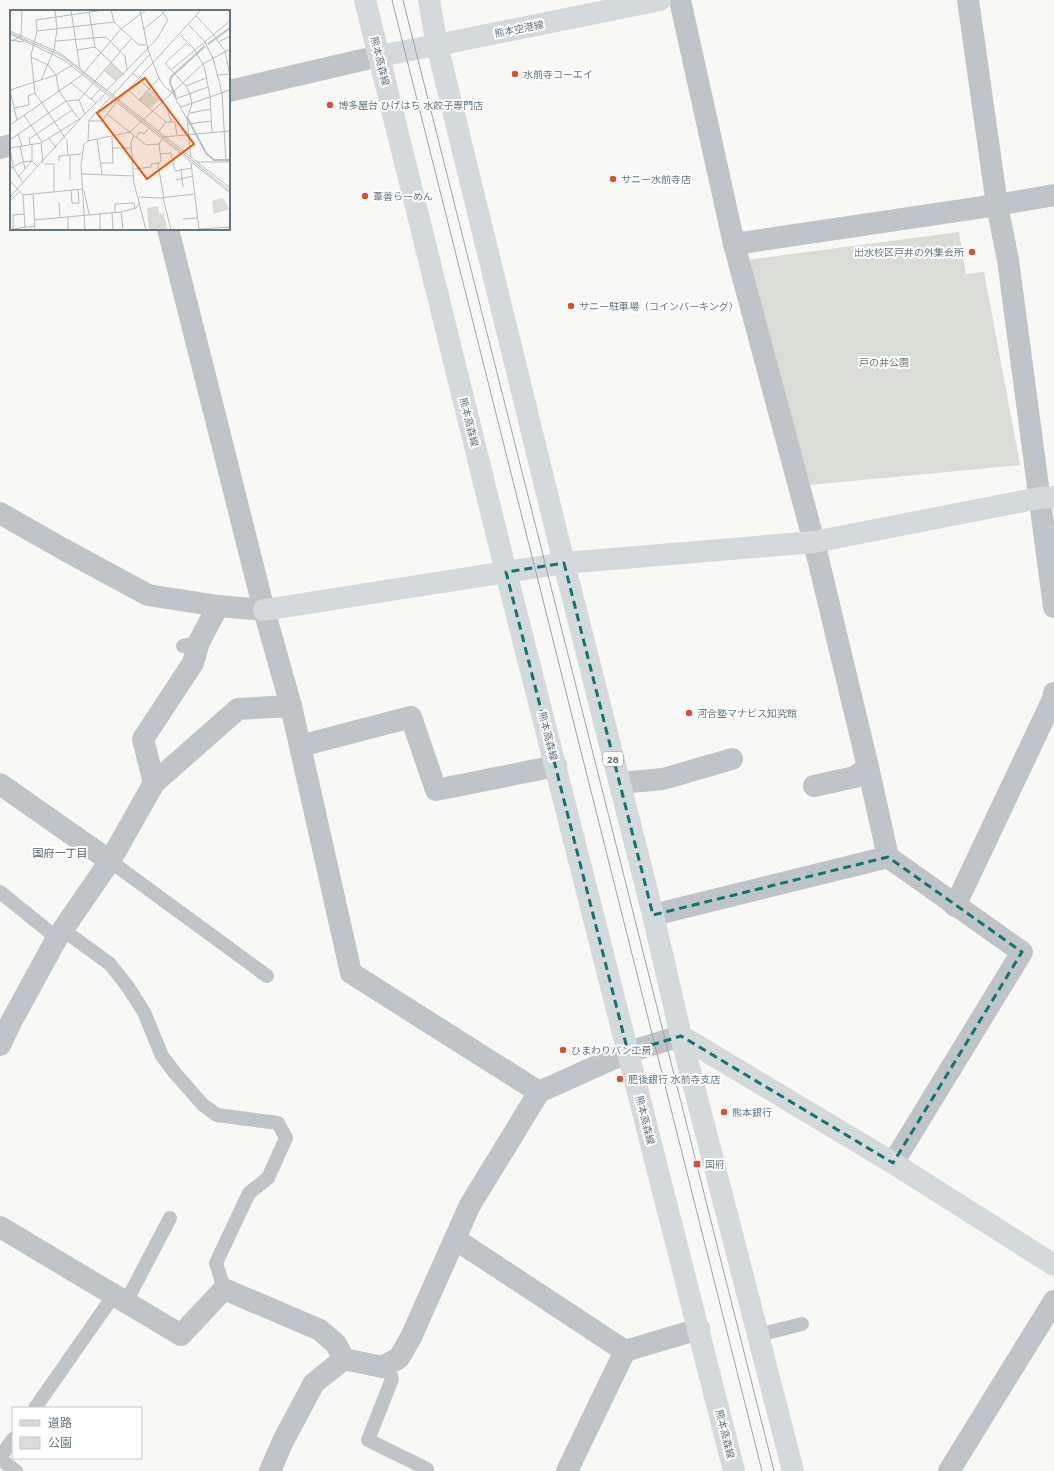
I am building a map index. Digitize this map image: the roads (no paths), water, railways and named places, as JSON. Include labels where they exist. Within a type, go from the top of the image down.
[{"type":"main road","name":"熊本高森線","points":[[365,0],[506,572],[734,1471]]},
{"type":"main road","name":"28","points":[[429,0],[437,45],[564,563],[653,915],[681,1036],[793,1471]]},
{"type":"main road","name":"熊本空港線","points":[[379,56],[660,0]]},
{"type":"main road","points":[[264,610],[564,563],[814,542],[1047,498]]},
{"type":"main road","points":[[681,1036],[893,1163],[1054,1265]]},
{"type":"street","points":[[680,0],[734,244],[814,542],[888,857],[955,906],[1022,952],[893,1163]]},
{"type":"street","points":[[968,0],[997,205],[1008,260],[1047,498],[1054,607]]},
{"type":"street","points":[[230,91],[379,56]]},
{"type":"street","points":[[0,148],[10,145]]},
{"type":"street","points":[[734,244],[997,205],[1054,195]]},
{"type":"street","points":[[168,230],[264,610],[291,706],[351,973],[539,1092]]},
{"type":"street","points":[[0,513],[148,595],[218,606],[264,610]]},
{"type":"street","points":[[154,783],[143,739],[193,663],[191,644],[218,606]]},
{"type":"street","points":[[955,906],[1053,699],[1054,693]]},
{"type":"street","points":[[0,1045],[11,1022],[60,934],[110,861],[154,783],[238,709],[291,706]]},
{"type":"street","points":[[300,746],[411,717],[436,790],[556,766]]},
{"type":"street","points":[[620,783],[663,780],[732,760]]},
{"type":"street","points":[[814,786],[855,777],[868,767]]},
{"type":"street","points":[[0,784],[110,861]]},
{"type":"street","points":[[653,915],[888,857]]},
{"type":"street","points":[[344,1359],[382,1367],[398,1358],[411,1337],[470,1205],[539,1092],[628,1052],[681,1036]]},
{"type":"street","points":[[0,1227],[181,1334],[224,1288],[320,1330],[336,1344],[344,1359]]},
{"type":"street","points":[[455,1239],[625,1351]]},
{"type":"street","points":[[949,1471],[1054,1301]]},
{"type":"street","points":[[567,1471],[625,1351],[699,1329]]},
{"type":"street","points":[[270,1471],[283,1441],[314,1383],[344,1359]]},
{"type":"lane","points":[[110,861],[267,976]]},
{"type":"lane","points":[[0,892],[60,934],[110,964],[128,987],[144,1012],[162,1056],[203,1105],[217,1115],[278,1123],[286,1138],[268,1178],[249,1193],[216,1263],[224,1288]]},
{"type":"lane","points":[[36,1407],[120,1299],[170,1218]]},
{"type":"lane","points":[[758,1335],[802,1324]]},
{"type":"lane","points":[[387,1364],[392,1379],[368,1440],[427,1469]]},
{"type":"lane","points":[[12,1440],[0,1458],[16,1471]]},
{"type":"tram line","points":[[392,0],[762,1471]]},
{"type":"tram line","points":[[403,0],[774,1471]]},
{"type":"place","name":"水前寺コーエイ","points":[[515,74]]},
{"type":"place","name":"博多屋台 ひげはち 水餃子専門店","points":[[330,105]]},
{"type":"place","name":"サニー水前寺店","points":[[613,179]]},
{"type":"place","name":"葦善らーめん","points":[[365,196]]},
{"type":"place","name":"出水校区戸井の外集会所","points":[[972,252]]},
{"type":"place","name":"サニー駐車場（コインパーキング）","points":[[571,306]]},
{"type":"place","name":"河合塾マナビス知究館","points":[[689,713]]},
{"type":"place","name":"ひまわりパン工房","points":[[563,1050]]},
{"type":"place","name":"肥後銀行 水前寺支店","points":[[620,1079]]},
{"type":"place","name":"熊本銀行","points":[[724,1112]]},
{"type":"place","name":"国府","points":[[697,1164]]},
{"type":"district","name":"国府一丁目","points":[[60,853]]},
{"type":"park label","name":"戸の井公園","points":[[884,362]]}]
